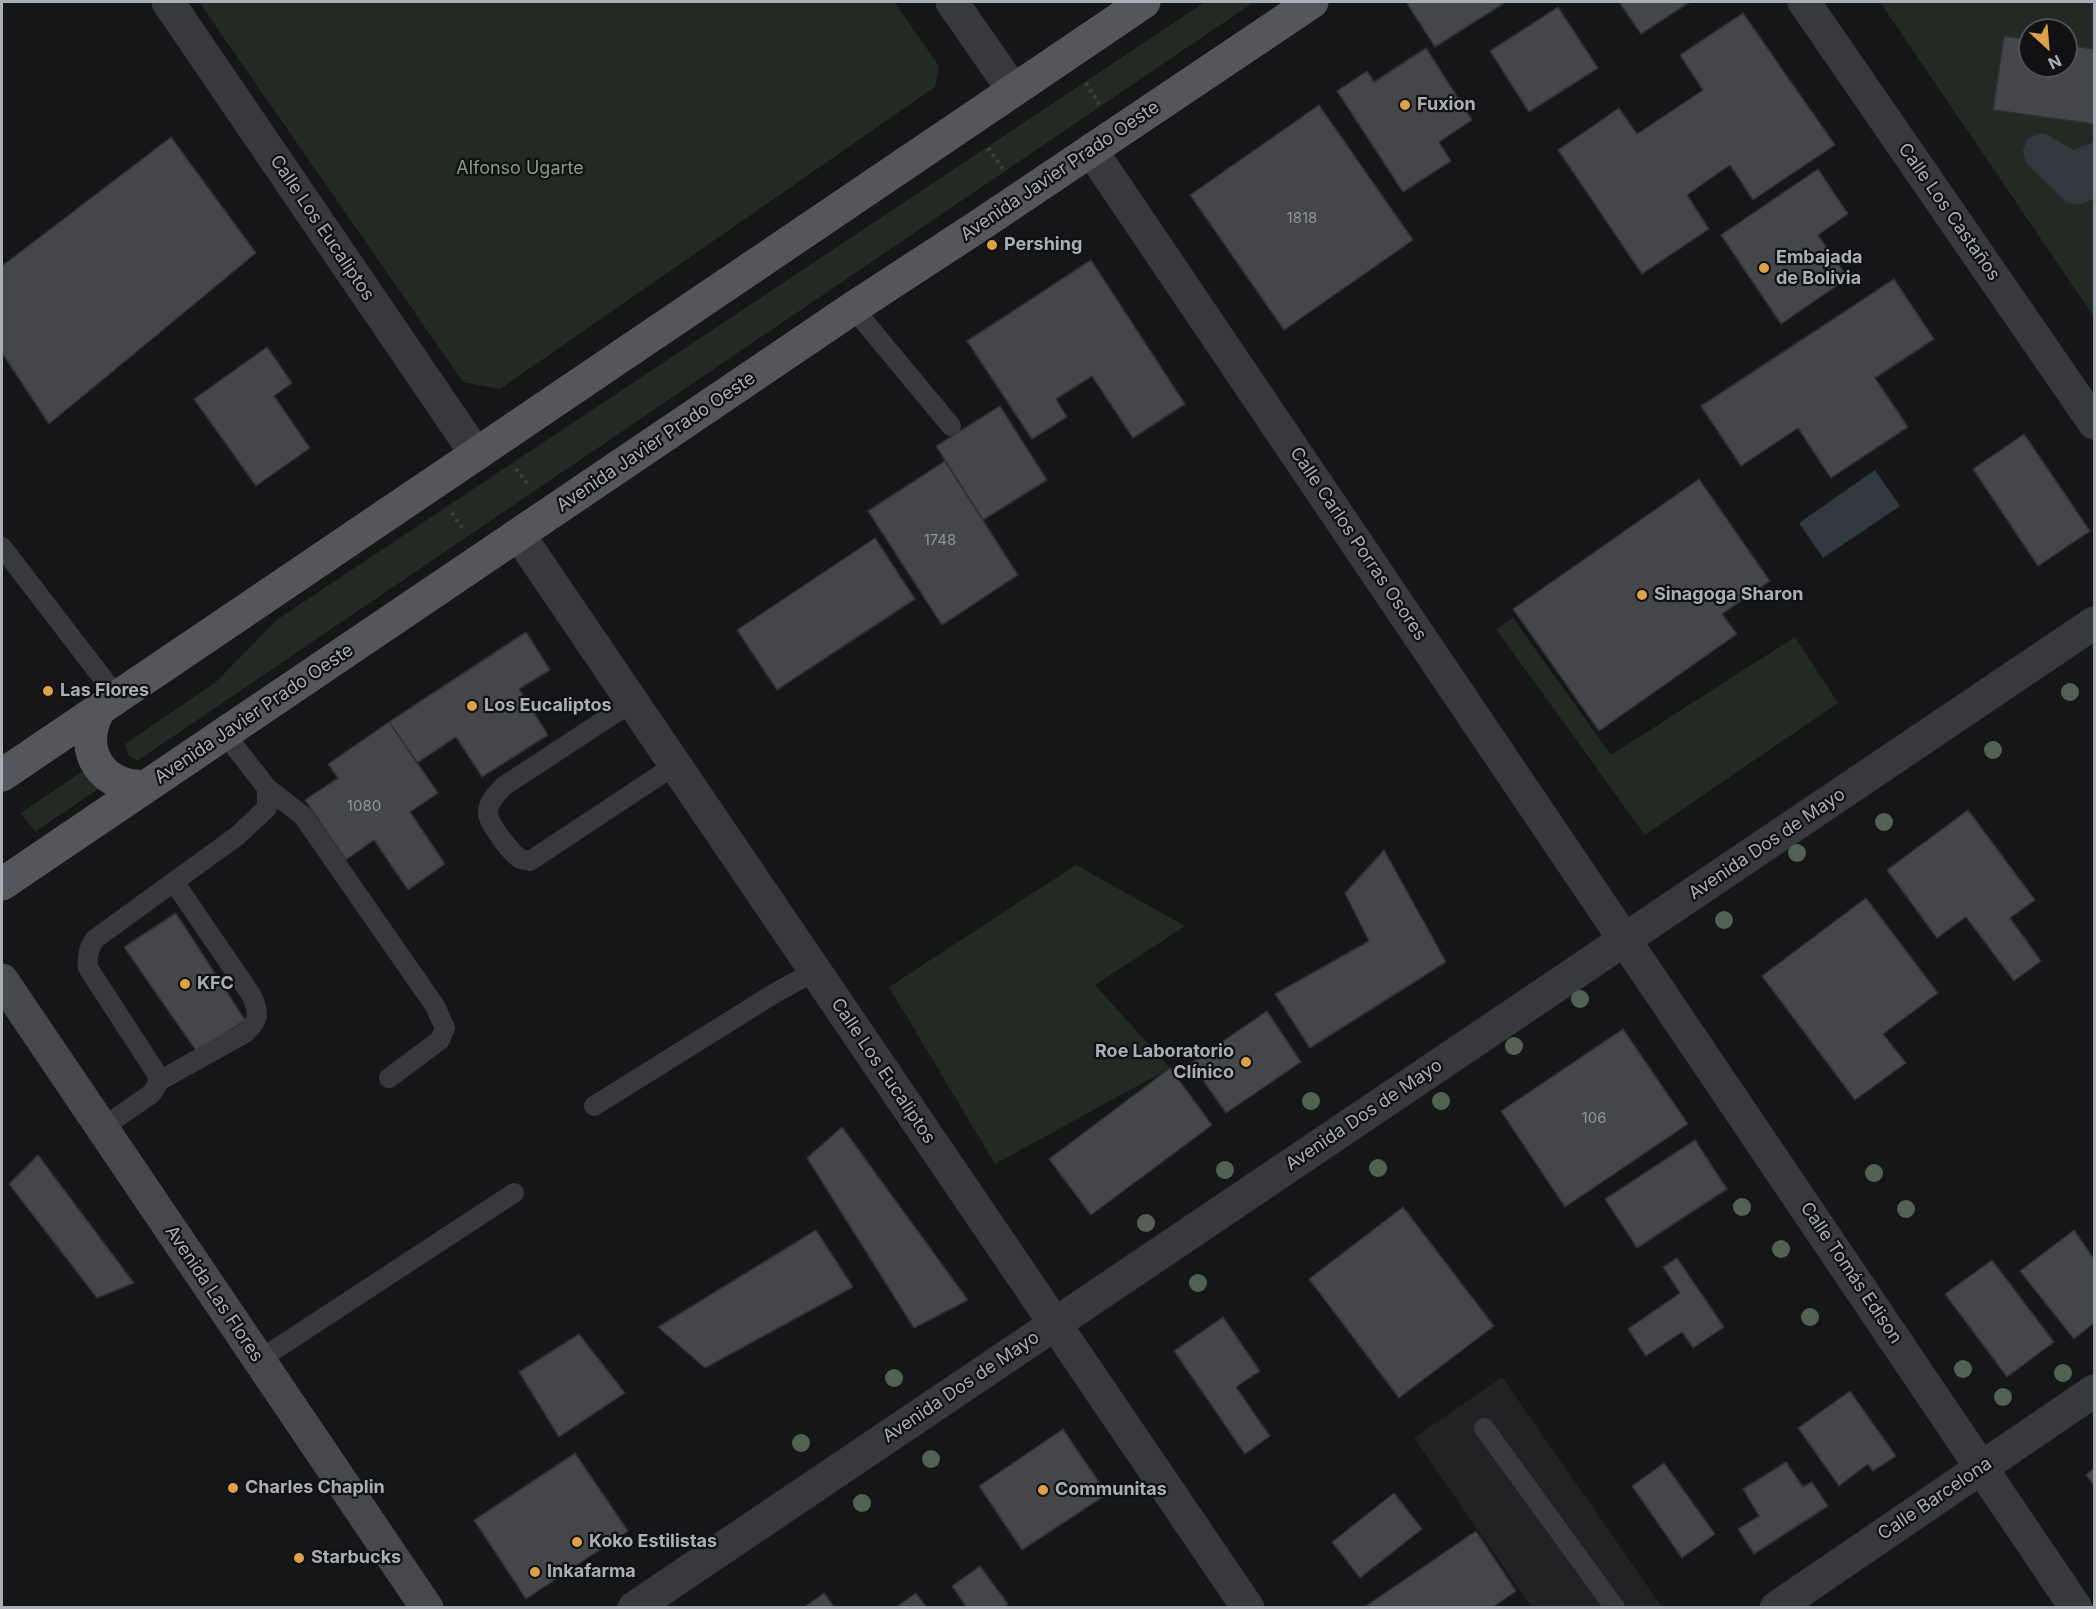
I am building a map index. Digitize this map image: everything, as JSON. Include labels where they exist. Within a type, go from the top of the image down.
[{"type":"main road","points":[[2,775],[1144,2]]},
{"type":"main road","name":"Avenida Javier Prado Oeste","points":[[2,884],[549,516],[853,308],[1312,2]]},
{"type":"main road","points":[[108,705],[92,725],[90,739],[92,752],[98,765],[107,776],[119,783],[147,786]]},
{"type":"main road","name":"Avenida Las Flores","points":[[2,980],[427,1608]]},
{"type":"street","name":"Calle Los Eucaliptos","points":[[168,2],[486,447]]},
{"type":"street","points":[[952,2],[1013,90]]},
{"type":"street","name":"Calle Los Castaños","points":[[1804,2],[2094,423]]},
{"type":"street","name":"Calle Carlos Porras Osores","points":[[1105,141],[1626,939]]},
{"type":"street","name":"Calle Los Eucaliptos","points":[[519,535],[1248,1608]]},
{"type":"street","name":"Avenida Dos de Mayo","points":[[634,1608],[2094,623]]},
{"type":"street","name":"Calle Tomás Edison","points":[[1626,939],[2076,1608]]},
{"type":"street","name":"Calle Barcelona","points":[[1776,1608],[2094,1391]]},
{"type":"lane","points":[[853,308],[951,426]]},
{"type":"lane","points":[[2,547],[108,705]]},
{"type":"lane","points":[[632,702],[504,786],[491,800],[488,813],[491,823],[511,852],[521,859],[530,861],[675,765]]},
{"type":"lane","points":[[225,734],[267,788],[303,816],[435,1006],[445,1028],[440,1040],[389,1078]]},
{"type":"lane","points":[[159,1081],[157,1074],[88,968],[87,957],[90,946],[95,939],[237,836],[267,808],[267,788]]},
{"type":"lane","points":[[102,1128],[151,1094],[159,1081],[245,1034],[256,1023],[258,1012],[252,996],[174,882]]},
{"type":"lane","points":[[594,1107],[815,970]]},
{"type":"lane","points":[[260,1360],[514,1193]]},
{"type":"lane","points":[[1484,1428],[1615,1608]]},
{"type":"path","points":[[1067,54],[1105,141]]},
{"type":"path","points":[[969,121],[1022,197]]},
{"type":"path","points":[[486,447],[549,516]]},
{"type":"path","points":[[431,484],[484,559]]},
{"type":"shaded area","points":[[2039,133],[2046,134],[2073,150],[2094,142],[2094,198],[2079,204],[2072,204],[2064,200],[2026,163],[2023,151],[2027,139]]},
{"type":"shaded area","points":[[1875,470],[1900,506],[1823,558],[1799,523]]},
{"type":"shaded area","points":[[1502,1377],[1662,1607],[1531,1607],[1414,1438]]},
{"type":"green space","name":"Alfonso Ugarte","points":[[199,2],[894,2],[939,66],[935,87],[500,389],[463,382]]},
{"type":"green space","points":[[1205,2],[1254,2],[137,761],[128,755],[125,744],[216,682],[278,619]]},
{"type":"green space","points":[[1880,2],[2094,2],[2094,317]]},
{"type":"green space","points":[[1513,618],[1611,755],[1795,637],[1838,703],[1645,835],[1496,629]]},
{"type":"green space","points":[[87,768],[101,787],[35,832],[21,813]]},
{"type":"green space","points":[[1076,865],[1185,926],[1095,985],[1170,1068],[995,1164],[889,987]]},
{"type":"building","points":[[1406,2],[1506,2],[1435,47]]},
{"type":"building","points":[[1619,2],[1690,2],[1641,34]]},
{"type":"building","points":[[1558,7],[1598,68],[1529,112],[1490,51]]},
{"type":"building","points":[[1743,13],[1835,145],[1753,200],[1730,165],[1687,195],[1709,229],[1642,274],[1558,150],[1619,108],[1637,134],[1703,90],[1680,55]]},
{"type":"building","points":[[2004,36],[2018,38],[2018,78],[2078,78],[2078,47],[2094,49],[2094,124],[1993,110]]},
{"type":"building","name":"Fuxion","points":[[1426,48],[1472,120],[1439,142],[1451,161],[1403,192],[1337,91],[1367,71],[1374,82]]},
{"type":"building","points":[[1319,105],[1413,240],[1284,330],[1190,195]]},
{"type":"building","points":[[171,137],[256,253],[49,424],[2,353],[2,266]]},
{"type":"building","points":[[1818,169],[1848,214],[1818,235],[1848,278],[1781,324],[1721,235]]},
{"type":"building","points":[[1091,260],[1185,404],[1133,438],[1092,376],[1056,399],[1067,417],[1032,439],[967,341]]},
{"type":"building","points":[[1894,279],[1934,339],[1875,378],[1908,427],[1831,478],[1798,428],[1741,466],[1701,406]]},
{"type":"building","points":[[267,347],[292,383],[274,396],[310,448],[256,486],[194,399]]},
{"type":"building","points":[[1000,406],[1047,480],[983,520],[936,446]]},
{"type":"building","points":[[2024,434],[2090,531],[2038,566],[1973,469]]},
{"type":"building","points":[[945,461],[1018,575],[942,625],[868,511]]},
{"type":"building","name":"Sinagoga Sharon","points":[[1699,479],[1770,581],[1722,614],[1737,634],[1599,731],[1513,609]]},
{"type":"building","points":[[875,538],[915,599],[777,690],[737,630]]},
{"type":"building","name":"Los Eucaliptos","points":[[526,632],[550,670],[519,689],[548,735],[482,777],[456,737],[417,763],[389,722]]},
{"type":"building","points":[[389,722],[438,793],[410,812],[445,864],[408,890],[374,840],[346,860],[305,800],[338,778],[328,764]]},
{"type":"building","points":[[1968,810],[2035,900],[2010,918],[2041,961],[2014,981],[1966,917],[1937,938],[1887,870]]},
{"type":"building","points":[[1384,850],[1446,962],[1310,1048],[1275,994],[1369,941],[1345,893]]},
{"type":"building","points":[[1866,898],[1938,993],[1883,1034],[1906,1063],[1855,1100],[1762,976]]},
{"type":"building","name":"KFC","points":[[176,913],[245,1020],[197,1052],[124,947]]},
{"type":"building","name":"Roe Laboratorio Clínico","points":[[1267,1011],[1301,1062],[1226,1113],[1191,1063]]},
{"type":"building","points":[[1623,1029],[1688,1124],[1565,1207],[1501,1111]]},
{"type":"building","points":[[1170,1068],[1212,1125],[1091,1215],[1049,1159]]},
{"type":"building","points":[[842,1127],[968,1300],[914,1328],[807,1158]]},
{"type":"building","points":[[1695,1140],[1727,1189],[1637,1248],[1605,1199]]},
{"type":"building","points":[[38,1155],[134,1283],[97,1298],[9,1184]]},
{"type":"building","points":[[1403,1207],[1494,1326],[1399,1398],[1309,1279]]},
{"type":"building","points":[[816,1230],[853,1287],[705,1368],[658,1327]]},
{"type":"building","points":[[2074,1230],[2094,1259],[2094,1323],[2074,1339],[2020,1271]]},
{"type":"building","points":[[1677,1258],[1724,1327],[1693,1348],[1682,1332],[1646,1356],[1628,1329],[1680,1293],[1663,1267]]},
{"type":"building","points":[[1992,1260],[2054,1342],[2007,1377],[1945,1294]]},
{"type":"building","points":[[1223,1317],[1260,1371],[1236,1387],[1270,1436],[1245,1454],[1174,1351]]},
{"type":"building","points":[[579,1334],[625,1393],[559,1437],[519,1372]]},
{"type":"building","points":[[1850,1391],[1896,1456],[1873,1471],[1868,1464],[1839,1486],[1798,1428]]},
{"type":"building","name":"Communitas","points":[[1063,1429],[1107,1494],[1022,1550],[979,1486]]},
{"type":"building","points":[[575,1453],[628,1531],[526,1599],[474,1520]]},
{"type":"building","points":[[1786,1462],[1803,1487],[1812,1482],[1828,1506],[1754,1554],[1738,1529],[1759,1516],[1743,1489]]},
{"type":"building","points":[[1664,1463],[1715,1534],[1682,1558],[1632,1486]]},
{"type":"building","points":[[2094,1468],[2094,1485],[2086,1475]]},
{"type":"building","points":[[1394,1493],[1422,1529],[1360,1578],[1332,1542]]},
{"type":"building","points":[[1476,1531],[1516,1591],[1492,1608],[1363,1608]]},
{"type":"building","points":[[980,1566],[1008,1604],[1003,1608],[967,1608],[952,1586]]},
{"type":"building","points":[[824,1593],[835,1608],[803,1608]]},
{"type":"building","points":[[916,1593],[927,1608],[895,1608]]},
{"type":"place","name":"Fuxion","points":[[1405,105]]},
{"type":"place","name":"Pershing","points":[[992,245]]},
{"type":"place","name":"Embajada de Bolivia","points":[[1764,268]]},
{"type":"place","name":"Sinagoga Sharon","points":[[1642,595]]},
{"type":"place","name":"Las Flores","points":[[48,691]]},
{"type":"place","name":"Los Eucaliptos","points":[[472,706]]},
{"type":"place","name":"KFC","points":[[185,984]]},
{"type":"place","name":"Roe Laboratorio Clínico","points":[[1246,1062]]},
{"type":"place","name":"Charles Chaplin","points":[[233,1488]]},
{"type":"place","name":"Communitas","points":[[1043,1490]]},
{"type":"place","name":"Koko Estilistas","points":[[577,1542]]},
{"type":"place","name":"Starbucks","points":[[299,1558]]},
{"type":"place","name":"Inkafarma","points":[[535,1572]]}]
